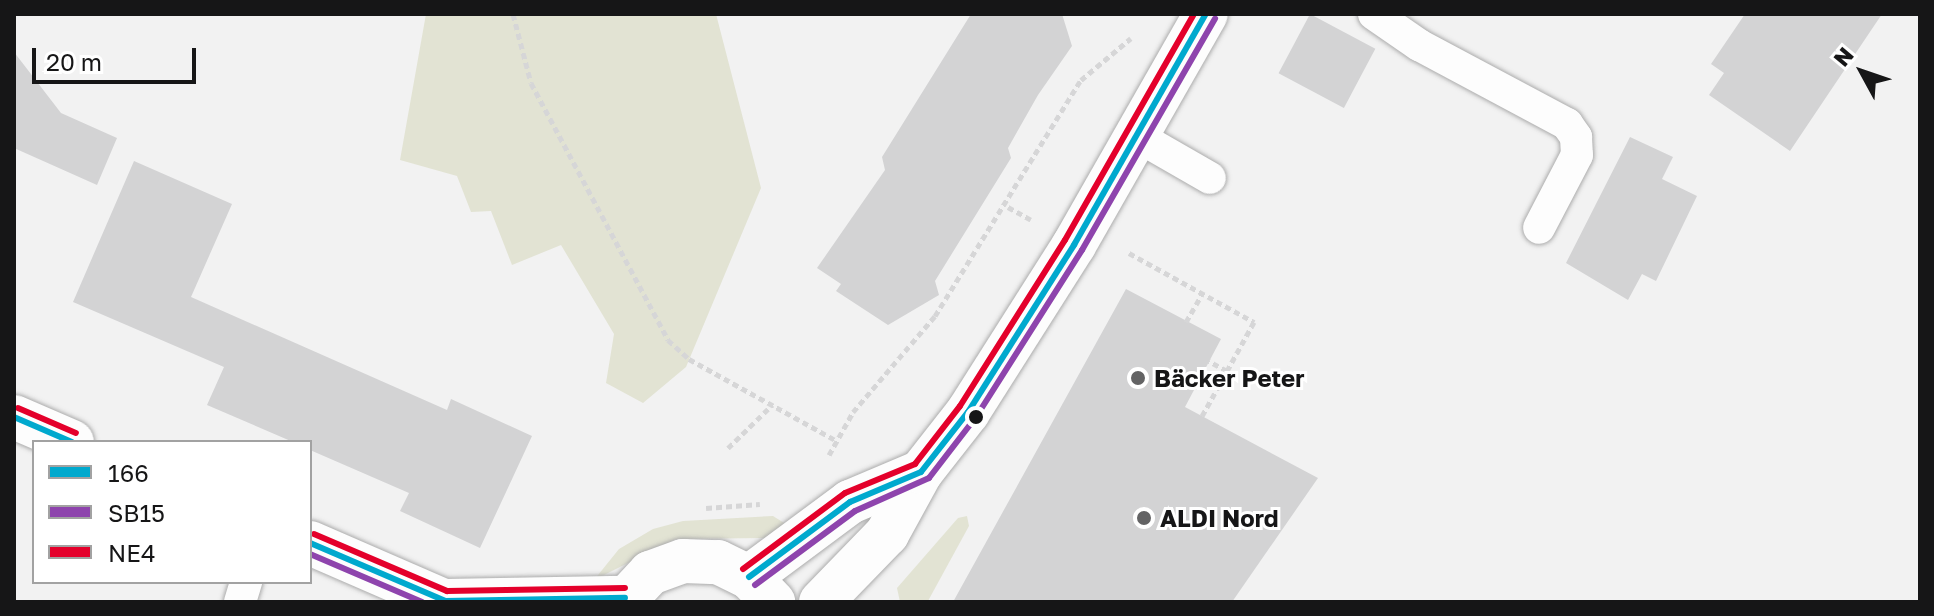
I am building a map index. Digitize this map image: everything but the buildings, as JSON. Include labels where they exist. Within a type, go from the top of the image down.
[{"type":"main road","points":[[821,602],[887,534],[921,472],[968,412],[1137,136],[1206,14]]},
{"type":"main road","points":[[14,417],[67,440]]},
{"type":"main road","points":[[312,544],[446,602],[624,600],[650,573],[683,561],[718,562],[761,589],[850,502],[921,472]]},
{"type":"lane","points":[[1374,14],[1419,45],[1567,124],[1576,137],[1577,155],[1539,228]]},
{"type":"lane","points":[[1137,136],[1210,178]]},
{"type":"path","points":[[513,14],[531,83],[668,340],[689,359],[837,441],[853,412],[935,316],[1008,207],[1081,80],[1139,26]]},
{"type":"path","points":[[1121,249],[1254,322],[1202,416]]},
{"type":"path","points":[[1186,322],[1202,294]]},
{"type":"path","points":[[1209,361],[1227,371]]},
{"type":"path","points":[[728,448],[772,405]]},
{"type":"green space","points":[[426,14],[716,14],[761,188],[686,367],[643,403],[606,383],[614,334],[561,245],[512,265],[491,211],[471,212],[457,176],[400,160]]},
{"type":"green space","points":[[773,516],[789,526],[769,538],[676,539],[594,580],[619,549],[653,529],[683,521]]},
{"type":"green space","points":[[967,516],[969,526],[928,601],[900,602],[897,588],[958,518]]},
{"type":"transit line","name":"NE4","points":[[743,569],[845,493],[915,464],[960,406],[1065,240],[1194,14]]},
{"type":"transit line","name":"166","points":[[749,577],[850,502],[921,472],[968,412],[1074,245],[1206,14]]},
{"type":"transit line","name":"SB15","points":[[755,585],[855,511],[929,478],[976,417],[1082,250],[1215,19]]},
{"type":"transit line","name":"NE4","points":[[18,408],[76,433]]},
{"type":"transit line","name":"166","points":[[14,417],[67,440]]},
{"type":"transit line","name":"NE4","points":[[314,534],[447,591],[625,588]]},
{"type":"transit line","name":"166","points":[[312,544],[445,601],[625,598]]},
{"type":"transit line","name":"SB15","points":[[312,555],[422,602]]},
{"type":"place","name":"Bäcker Peter","points":[[1138,378]]},
{"type":"place","name":"ALDI Nord","points":[[1144,518]]}]
